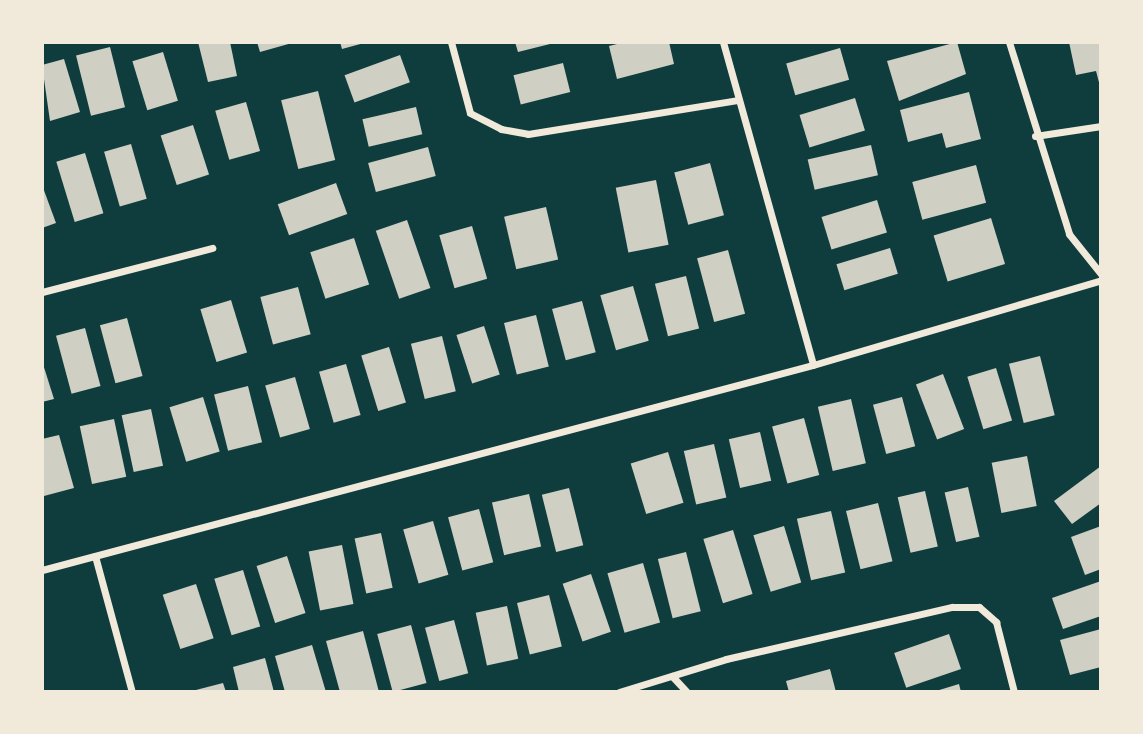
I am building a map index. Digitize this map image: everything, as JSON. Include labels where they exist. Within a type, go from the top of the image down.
[{"type":"street","points":[[451,42],[470,113],[501,129],[528,134],[737,100]]},
{"type":"street","points":[[723,42],[813,365]]},
{"type":"street","points":[[1009,42],[1035,136],[1069,234],[1101,274]]},
{"type":"street","points":[[1035,136],[1101,126]]},
{"type":"street","points":[[42,292],[212,248]]},
{"type":"street","points":[[42,570],[813,365],[1101,280]]},
{"type":"street","points":[[95,556],[132,692]]},
{"type":"street","points":[[619,692],[672,676],[952,607],[979,607],[996,622],[1014,692]]},
{"type":"street","points":[[672,676],[687,692]]},
{"type":"building","points":[[198,42],[230,42],[237,76],[208,82]]},
{"type":"building","points":[[257,42],[292,42],[292,43],[260,52]]},
{"type":"building","points":[[340,42],[364,42],[364,43],[342,49]]},
{"type":"building","points":[[515,42],[554,42],[554,43],[518,52]]},
{"type":"building","points":[[625,42],[669,42],[674,64],[617,79],[609,46]]},
{"type":"building","points":[[957,42],[966,74],[899,101],[887,61]]},
{"type":"building","points":[[1069,42],[1101,42],[1101,90],[1096,71],[1076,75]]},
{"type":"building","points":[[110,47],[125,107],[91,116],[76,55]]},
{"type":"building","points":[[840,48],[849,80],[795,95],[786,63]]},
{"type":"building","points":[[163,52],[178,101],[147,110],[132,61]]},
{"type":"building","points":[[400,55],[410,82],[354,102],[345,75]]},
{"type":"building","points":[[64,59],[80,112],[50,121],[42,65]]},
{"type":"building","points":[[563,63],[570,92],[521,104],[514,75]]},
{"type":"building","points":[[318,91],[335,160],[298,169],[281,100]]},
{"type":"building","points":[[969,92],[981,139],[946,148],[942,133],[908,142],[900,110]]},
{"type":"building","points":[[855,98],[865,131],[809,147],[800,115]]},
{"type":"building","points":[[246,102],[260,151],[229,160],[215,111]]},
{"type":"building","points":[[416,107],[422,134],[369,147],[362,119]]},
{"type":"building","points":[[193,125],[209,174],[177,185],[161,136]]},
{"type":"building","points":[[131,144],[147,199],[120,207],[104,152]]},
{"type":"building","points":[[871,145],[878,175],[815,190],[808,160]]},
{"type":"building","points":[[428,147],[436,176],[376,192],[368,163]]},
{"type":"building","points":[[85,153],[103,213],[75,222],[56,162]]},
{"type":"building","points":[[710,163],[724,215],[688,225],[674,173]]},
{"type":"building","points":[[976,165],[986,203],[922,220],[912,182]]},
{"type":"building","points":[[656,180],[669,245],[628,253],[616,188]]},
{"type":"building","points":[[336,183],[347,214],[289,235],[278,204]]},
{"type":"building","points":[[42,185],[56,223],[42,228]]},
{"type":"building","points":[[877,200],[887,233],[831,249],[822,217]]},
{"type":"building","points":[[546,207],[558,260],[516,269],[504,217]]},
{"type":"building","points":[[991,218],[1005,264],[948,281],[934,236]]},
{"type":"building","points":[[407,220],[430,288],[399,299],[376,231]]},
{"type":"building","points":[[472,226],[487,279],[454,288],[439,235]]},
{"type":"building","points":[[354,238],[369,285],[325,299],[310,252]]},
{"type":"building","points":[[890,248],[898,274],[844,290],[836,264]]},
{"type":"building","points":[[728,250],[745,314],[714,322],[697,258]]},
{"type":"building","points":[[686,276],[699,328],[668,336],[655,284]]},
{"type":"building","points":[[633,286],[649,341],[616,350],[600,295]]},
{"type":"building","points":[[298,287],[311,334],[273,344],[260,297]]},
{"type":"building","points":[[231,300],[247,353],[216,362],[200,309]]},
{"type":"building","points":[[582,301],[596,352],[566,360],[552,309]]},
{"type":"building","points":[[536,315],[549,366],[517,374],[504,323]]},
{"type":"building","points":[[127,318],[143,376],[115,383],[100,325]]},
{"type":"building","points":[[484,326],[500,375],[472,383],[456,335]]},
{"type":"building","points":[[85,328],[101,386],[72,394],[56,336]]},
{"type":"building","points":[[442,336],[456,391],[425,399],[411,344]]},
{"type":"building","points":[[389,347],[406,402],[378,411],[361,355]]},
{"type":"building","points":[[1040,356],[1055,415],[1024,423],[1009,364]]},
{"type":"building","points":[[42,361],[54,399],[42,402]]},
{"type":"building","points":[[346,364],[361,415],[334,423],[319,372]]},
{"type":"building","points":[[996,368],[1012,421],[983,429],[967,377]]},
{"type":"building","points":[[943,374],[964,429],[937,439],[916,384]]},
{"type":"building","points":[[295,377],[310,429],[280,437],[265,386]]},
{"type":"building","points":[[248,386],[262,442],[228,451],[214,394]]},
{"type":"building","points":[[203,397],[220,452],[186,462],[170,407]]},
{"type":"building","points":[[902,397],[915,446],[886,454],[873,405]]},
{"type":"building","points":[[851,399],[866,463],[833,471],[818,407]]},
{"type":"building","points":[[151,409],[163,466],[134,472],[122,415]]},
{"type":"building","points":[[804,418],[819,475],[787,484],[772,427]]},
{"type":"building","points":[[114,419],[126,477],[92,484],[80,426]]},
{"type":"building","points":[[760,432],[771,481],[740,488],[729,439]]},
{"type":"building","points":[[59,435],[74,488],[44,496],[42,439]]},
{"type":"building","points":[[714,444],[726,498],[696,505],[684,451]]},
{"type":"building","points":[[668,452],[683,503],[646,514],[631,463]]},
{"type":"building","points":[[1027,456],[1037,506],[1001,513],[992,463]]},
{"type":"building","points":[[1101,466],[1101,503],[1072,524],[1054,501]]},
{"type":"building","points":[[968,487],[979,537],[956,542],[945,492]]},
{"type":"building","points":[[569,488],[583,545],[556,552],[542,495]]},
{"type":"building","points":[[925,491],[938,547],[911,553],[898,497]]},
{"type":"building","points":[[529,494],[541,547],[504,555],[492,503]]},
{"type":"building","points":[[878,503],[893,561],[860,569],[846,511]]},
{"type":"building","points":[[479,509],[493,562],[462,570],[448,517]]},
{"type":"building","points":[[831,511],[845,572],[811,580],[797,519]]},
{"type":"building","points":[[433,521],[448,575],[419,583],[403,530]]},
{"type":"building","points":[[784,526],[801,582],[771,592],[753,535]]},
{"type":"building","points":[[1101,526],[1101,569],[1085,575],[1071,537]]},
{"type":"building","points":[[733,530],[753,594],[723,603],[703,539]]},
{"type":"building","points":[[381,533],[393,588],[366,593],[355,539]]},
{"type":"building","points":[[342,545],[353,604],[320,610],[309,551]]},
{"type":"building","points":[[686,552],[701,611],[673,618],[658,559]]},
{"type":"building","points":[[287,556],[306,613],[275,623],[257,566]]},
{"type":"building","points":[[643,563],[660,623],[625,633],[607,573]]},
{"type":"building","points":[[243,570],[260,626],[232,635],[214,579]]},
{"type":"building","points":[[591,574],[611,632],[582,641],[563,584]]},
{"type":"building","points":[[1101,581],[1101,616],[1063,629],[1052,598]]},
{"type":"building","points":[[196,584],[214,638],[180,649],[163,595]]},
{"type":"building","points":[[549,595],[562,646],[530,654],[517,603]]},
{"type":"building","points":[[507,606],[518,659],[487,665],[476,613]]},
{"type":"building","points":[[454,620],[468,673],[439,681],[425,628]]},
{"type":"building","points":[[411,625],[427,683],[393,692],[377,634]]},
{"type":"building","points":[[1101,629],[1101,667],[1070,675],[1060,640]]},
{"type":"building","points":[[363,631],[379,692],[340,692],[326,641]]},
{"type":"building","points":[[949,634],[961,669],[906,688],[894,653]]},
{"type":"building","points":[[312,645],[326,692],[285,692],[275,656]]},
{"type":"building","points":[[265,658],[274,692],[239,692],[233,667]]},
{"type":"building","points":[[830,669],[836,692],[789,692],[786,681]]},
{"type":"building","points":[[223,683],[226,692],[192,692],[192,691]]},
{"type":"building","points":[[959,684],[961,692],[936,692],[936,691]]}]
